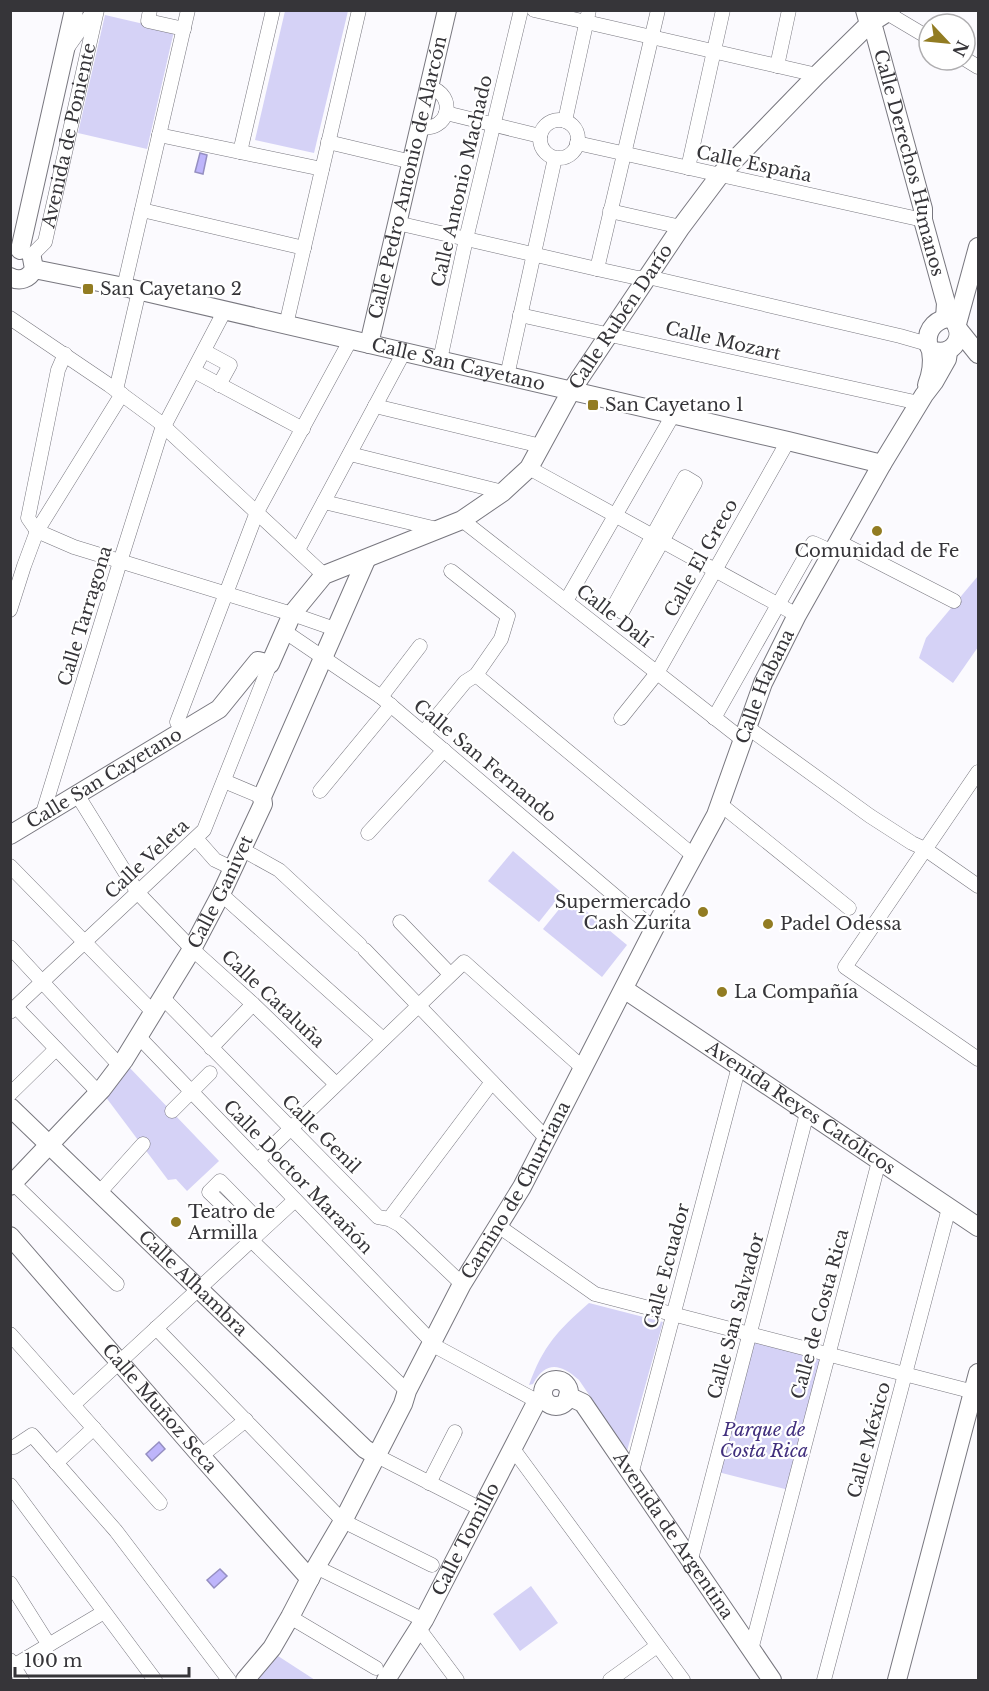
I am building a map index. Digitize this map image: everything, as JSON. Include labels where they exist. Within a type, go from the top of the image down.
[{"type":"street","name":"Avenida de Poniente","points":[[24,257],[74,10]]},
{"type":"street","name":"Avenida de Poniente","points":[[24,257],[45,242],[96,10]]},
{"type":"street","points":[[65,51],[96,10]]},
{"type":"street","points":[[10,610],[38,531],[119,392],[142,210],[188,10]]},
{"type":"street","points":[[240,152],[273,10]]},
{"type":"street","points":[[286,324],[359,10]]},
{"type":"street","name":"Calle Antonio Machado","points":[[440,360],[466,239],[521,10]]},
{"type":"street","points":[[534,10],[588,16],[652,38],[817,75]]},
{"type":"street","points":[[597,269],[658,10]]},
{"type":"street","points":[[688,168],[723,10]]},
{"type":"street","points":[[777,66],[789,10]]},
{"type":"street","name":"Calle Pedro Antonio de Alarcón","points":[[369,344],[429,87],[444,11]]},
{"type":"street","points":[[889,12],[917,30]]},
{"type":"street","name":"Calle Rubén Darío","points":[[324,575],[462,520],[503,492],[529,468],[571,390],[681,227],[720,175],[817,75],[867,17],[889,12]]},
{"type":"street","points":[[149,16],[184,29]]},
{"type":"street","points":[[565,121],[588,16]]},
{"type":"street","name":"Calle Derechos Humanos","points":[[867,17],[874,30],[923,209],[923,220],[946,303],[946,337]]},
{"type":"street","points":[[419,128],[435,127],[446,113],[446,102],[442,95],[429,87]]},
{"type":"street","points":[[446,113],[540,136]]},
{"type":"street","points":[[552,121],[565,121],[574,127],[578,137],[577,143],[567,156],[555,158],[542,147],[540,136],[542,129],[552,121]]},
{"type":"street","points":[[159,135],[322,169]]},
{"type":"street","points":[[328,142],[411,162]]},
{"type":"street","name":"Calle España","points":[[577,143],[923,220]]},
{"type":"street","points":[[507,376],[555,158]]},
{"type":"street","points":[[142,210],[304,248]]},
{"type":"street","points":[[610,211],[681,227]]},
{"type":"street","points":[[397,223],[638,278],[648,277],[900,336],[946,337],[976,351]]},
{"type":"street","name":"Calle Habana","points":[[624,989],[720,804],[763,683],[797,615],[882,464],[946,359],[946,337],[978,250]]},
{"type":"street","points":[[12,284],[32,273],[24,257]]},
{"type":"street","name":"Calle San Cayetano","points":[[24,257],[132,289],[882,464]]},
{"type":"street","name":"Calle Tarragona","points":[[42,816],[161,432],[225,310]]},
{"type":"street","name":"Calle Mozart","points":[[520,315],[921,399]]},
{"type":"street","points":[[10,318],[65,354],[165,427],[324,575],[292,614],[270,664],[258,661],[219,709],[182,731]]},
{"type":"street","name":"Calle San Cayetano","points":[[10,835],[78,796],[182,731],[177,722],[257,512],[351,339]]},
{"type":"street","points":[[204,351],[230,365],[219,385]]},
{"type":"street","points":[[298,550],[404,352]]},
{"type":"street","points":[[65,354],[58,370],[28,518],[38,531],[74,547],[335,629]]},
{"type":"street","points":[[194,371],[303,429]]},
{"type":"street","points":[[375,406],[541,446]]},
{"type":"street","points":[[566,602],[673,415]]},
{"type":"street","name":"Calle El Greco","points":[[621,718],[657,673],[788,441]]},
{"type":"street","points":[[350,454],[503,492]]},
{"type":"street","points":[[529,468],[797,615]]},
{"type":"street","points":[[324,502],[436,529]]},
{"type":"street","name":"Calle Dalí","points":[[462,520],[714,718],[745,733],[870,816],[925,849],[978,886]]},
{"type":"street","points":[[657,538],[622,612],[614,606],[657,538]]},
{"type":"street","points":[[714,718],[813,543],[836,547],[954,601]]},
{"type":"street","points":[[10,558],[24,566]]},
{"type":"street","name":"Calle Ganivet","points":[[12,1185],[99,1093],[120,1066],[192,949],[243,850],[263,804],[262,797],[321,658],[366,560]]},
{"type":"street","points":[[423,732],[465,682],[476,675],[501,639],[508,616],[451,571]]},
{"type":"street","name":"Calle San Fernando","points":[[284,631],[386,701],[654,929]]},
{"type":"street","points":[[320,791],[386,701],[420,646]]},
{"type":"street","name":"Calle Veleta","points":[[13,1010],[204,830],[270,664]]},
{"type":"street","points":[[476,675],[694,856]]},
{"type":"street","points":[[368,833],[444,750]]},
{"type":"street","points":[[978,772],[845,967],[978,1059]]},
{"type":"street","points":[[224,781],[262,797]]},
{"type":"street","name":"Calle Cataluña","points":[[78,796],[138,893],[192,949],[336,1084]]},
{"type":"street","points":[[720,804],[849,908]]},
{"type":"street","points":[[200,843],[215,860],[234,869]]},
{"type":"street","points":[[243,850],[279,870],[362,948],[547,1139]]},
{"type":"street","name":"Calle Genil","points":[[10,866],[84,943],[211,1048],[378,1217],[389,1219],[400,1225],[462,1284]]},
{"type":"street","points":[[221,894],[383,1039]]},
{"type":"street","points":[[400,922],[450,975]]},
{"type":"street","points":[[10,947],[120,1066]]},
{"type":"street","points":[[258,1160],[464,962],[584,1069]]},
{"type":"street","name":"Avenida Reyes Católicos","points":[[624,989],[978,1227]]},
{"type":"street","name":"Camino de Churriana","points":[[245,1680],[272,1648],[290,1617],[373,1454],[403,1404],[407,1391],[462,1284],[522,1186],[624,989]]},
{"type":"street","points":[[211,1048],[253,1004]]},
{"type":"street","points":[[13,1010],[99,1093]]},
{"type":"street","name":"Calle Doctor Marañón","points":[[138,1036],[431,1343],[540,1400]]},
{"type":"street","points":[[10,1094],[56,1049]]},
{"type":"street","name":"Calle Ecuador","points":[[631,1475],[739,1066]]},
{"type":"street","points":[[172,1111],[210,1073]]},
{"type":"street","points":[[389,1219],[492,1082]]},
{"type":"street","name":"Calle Alhambra","points":[[10,1107],[373,1454]]},
{"type":"street","name":"Calle San Salvador","points":[[690,1563],[807,1113]]},
{"type":"street","points":[[99,1193],[143,1144]]},
{"type":"street","name":"Calle de Costa Rica","points":[[751,1650],[879,1161]]},
{"type":"street","points":[[12,1185],[117,1284]]},
{"type":"street","points":[[73,1405],[295,1200]]},
{"type":"street","name":"Calle México","points":[[824,1680],[949,1208]]},
{"type":"street","points":[[497,1225],[595,1294],[974,1392]]},
{"type":"street","points":[[257,1234],[407,1391]]},
{"type":"street","name":"Calle Muñoz Seca","points":[[10,1236],[201,1456],[313,1573]]},
{"type":"street","points":[[156,1328],[341,1519],[432,1565]]},
{"type":"street","points":[[10,1334],[160,1503]]},
{"type":"street","points":[[897,1680],[978,1373]]},
{"type":"street","name":"Avenida de Argentina","points":[[540,1400],[544,1387],[554,1380],[566,1384],[568,1396],[583,1403],[772,1680]]},
{"type":"street","name":"Calle Tomillo","points":[[381,1674],[422,1624],[540,1400]]},
{"type":"street","points":[[201,1456],[246,1420]]},
{"type":"street","points":[[56,1463],[94,1428]]},
{"type":"street","points":[[429,1483],[455,1432]]},
{"type":"street","points":[[10,1447],[14,1448],[32,1435],[116,1531],[230,1680]]},
{"type":"street","points":[[513,1449],[683,1680]]},
{"type":"street","points":[[373,1454],[481,1509]]},
{"type":"street","name":"Camino de Churriana","points":[[341,1519],[359,1490],[373,1454]]},
{"type":"street","points":[[10,1485],[155,1680]]},
{"type":"street","points":[[313,1573],[422,1624],[457,1680]]},
{"type":"street","points":[[10,1582],[49,1645]]},
{"type":"street","points":[[22,1680],[12,1665],[104,1612]]},
{"type":"street","points":[[290,1617],[381,1674]]},
{"type":"street","points":[[610,1680],[657,1646]]},
{"type":"green space","points":[[285,11],[348,11],[314,153],[255,140]]},
{"type":"green space","points":[[105,15],[174,31],[147,149],[78,133]]},
{"type":"green space","points":[[978,576],[978,647],[953,683],[919,658],[926,638]]},
{"type":"green space","points":[[513,851],[562,893],[539,922],[488,881]]},
{"type":"green space","points":[[569,897],[627,945],[602,977],[543,929]]},
{"type":"green space","points":[[128,1066],[219,1161],[187,1191],[176,1179],[168,1180],[105,1096]]},
{"type":"green space","points":[[589,1303],[663,1322],[627,1451],[579,1380],[566,1370],[549,1368],[538,1376],[533,1384],[529,1385],[546,1349]]},
{"type":"green space","name":"Parque de Costa Rica","points":[[753,1339],[824,1357],[789,1490],[718,1472]]},
{"type":"green space","points":[[531,1586],[558,1623],[520,1651],[493,1614]]},
{"type":"green space","points":[[278,1656],[315,1680],[257,1680]]},
{"type":"shaded area","points":[[200,153],[207,155],[203,174],[195,172]]},
{"type":"shaded area","points":[[159,1442],[165,1449],[152,1461],[146,1454]]},
{"type":"shaded area","points":[[220,1569],[227,1576],[214,1588],[207,1580]]},
{"type":"place","name":"San Cayetano 2","points":[[88,289]]},
{"type":"place","name":"San Cayetano 1","points":[[593,405]]},
{"type":"place","name":"Comunidad de Fe","points":[[877,531]]},
{"type":"place","name":"Supermercado Cash Zurita","points":[[703,912]]},
{"type":"place","name":"Padel Odessa","points":[[768,924]]},
{"type":"place","name":"La Compañía","points":[[722,992]]},
{"type":"place","name":"Teatro de Armilla","points":[[176,1222]]}]
